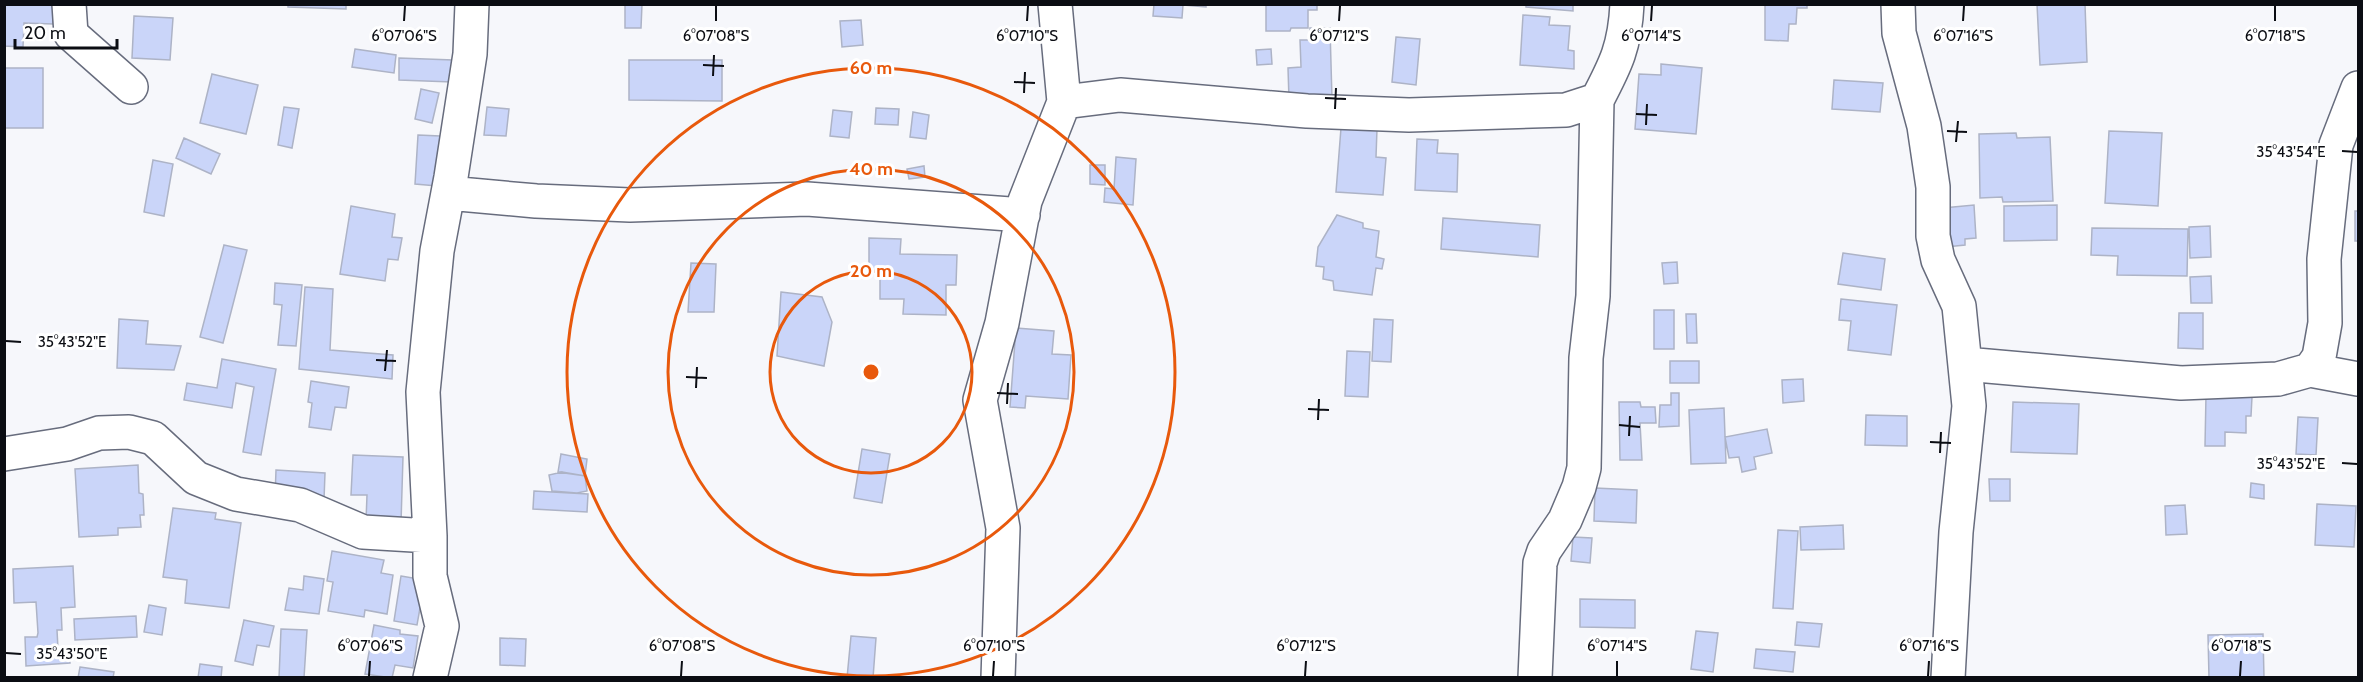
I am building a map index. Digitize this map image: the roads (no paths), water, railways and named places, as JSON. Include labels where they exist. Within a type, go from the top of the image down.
[{"type":"street","points":[[69,4],[71,34],[131,87]]},
{"type":"street","points":[[429,678],[442,626],[429,576],[430,536],[423,392],[437,251],[470,54],[472,4]]},
{"type":"street","points":[[998,678],[1003,528],[980,400],[1002,323],[1025,201],[1064,102],[1055,4]]},
{"type":"street","points":[[1535,678],[1540,564],[1544,551],[1565,520],[1579,487],[1584,468],[1586,358],[1593,296],[1597,100],[1620,54],[1626,33],[1627,4]]},
{"type":"street","points":[[1898,4],[1899,33],[1925,136],[1933,188],[1936,252],[1959,306],[1969,406],[1956,532],[1948,678]]},
{"type":"street","points":[[2310,370],[2319,357],[2325,323],[2324,259],[2336,145],[2358,88]]},
{"type":"street","points":[[1064,102],[1120,96],[1308,111],[1409,115],[1566,110],[1597,100]]},
{"type":"street","points":[[448,193],[536,201],[630,205],[807,199],[1023,215]]},
{"type":"street","points":[[1965,364],[2181,382],[2278,379],[2310,370],[2358,379]]},
{"type":"street","points":[[4,454],[67,444],[99,433],[129,432],[153,438],[196,478],[236,494],[300,505],[363,532],[430,536]]}]
